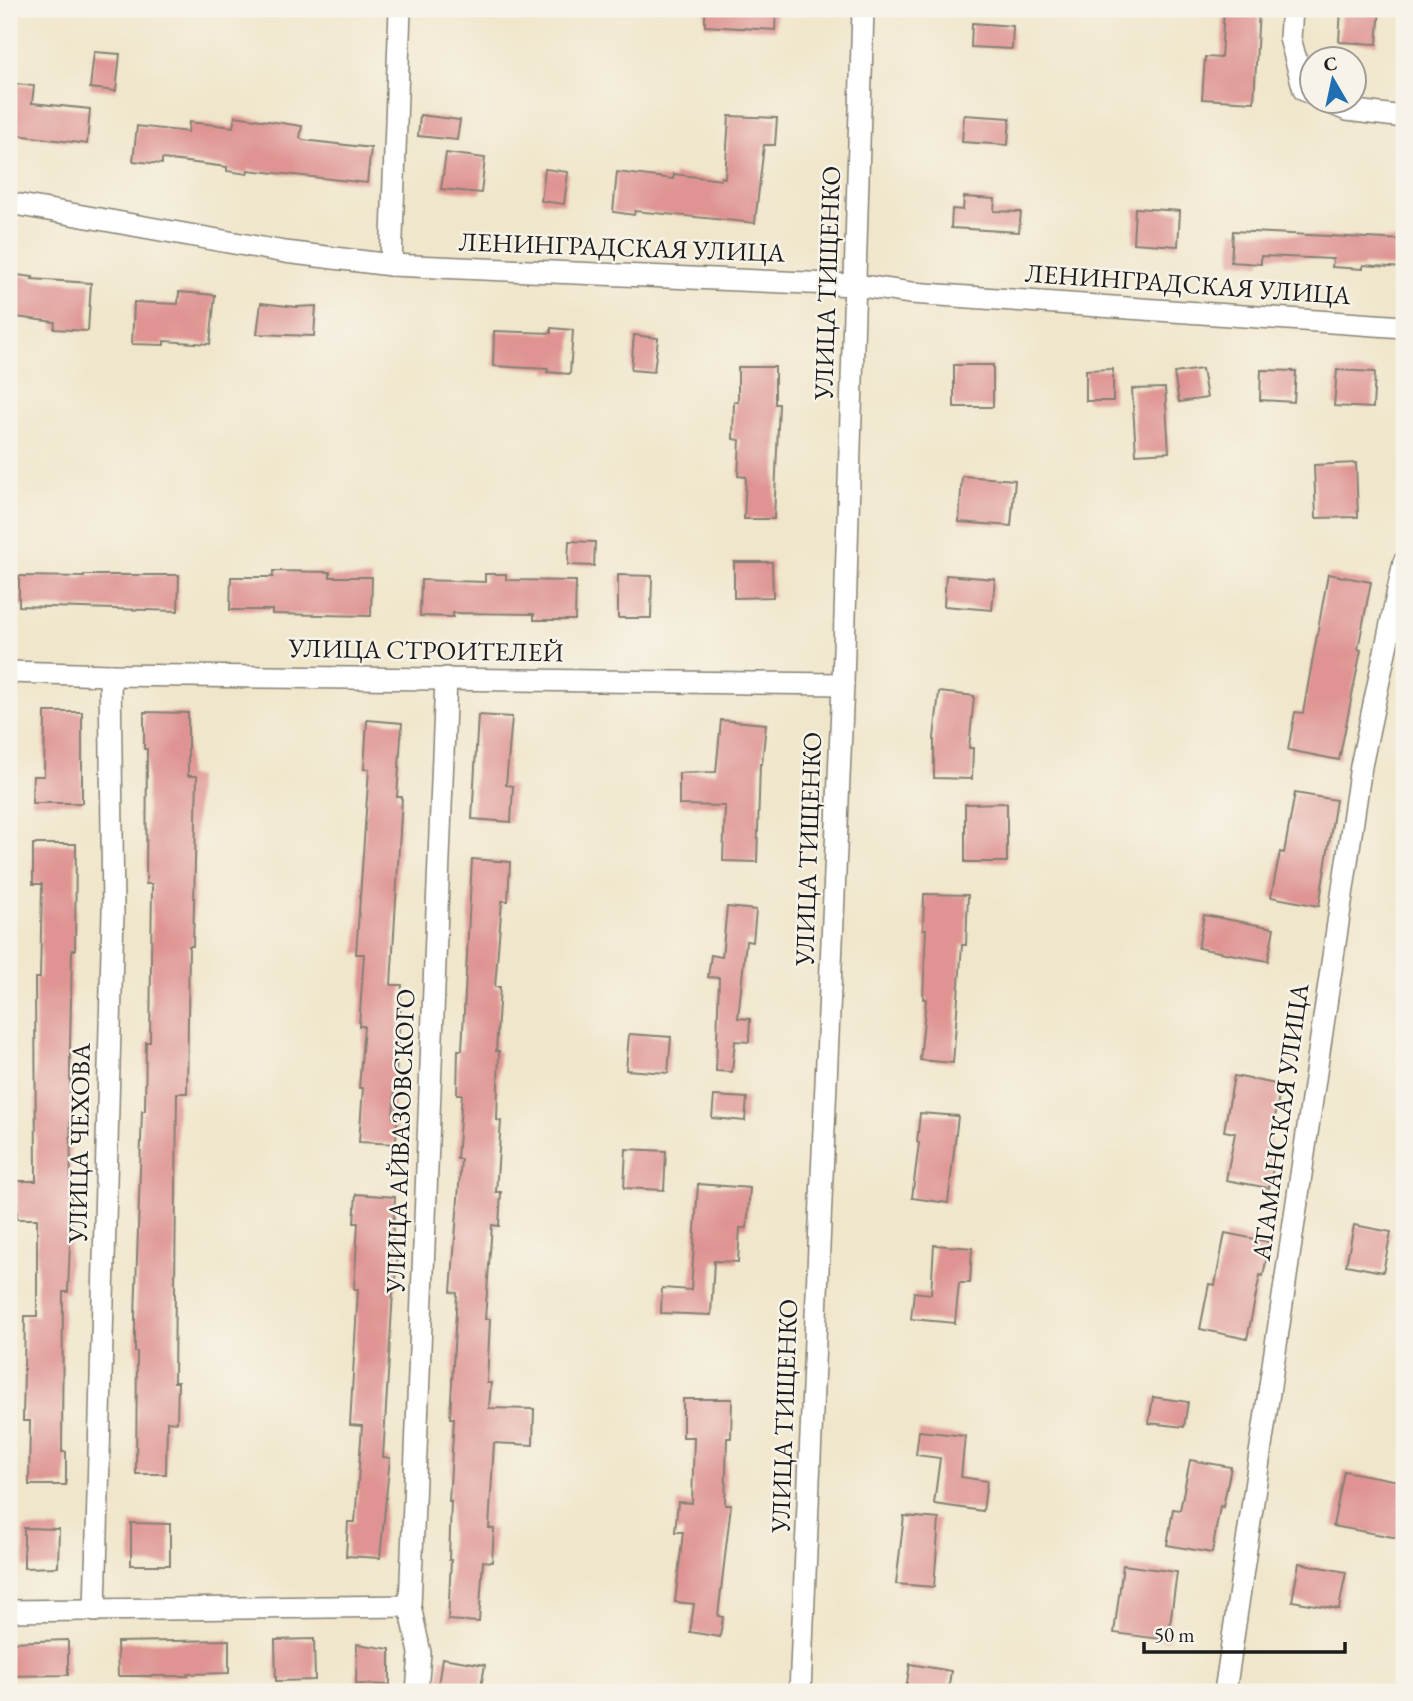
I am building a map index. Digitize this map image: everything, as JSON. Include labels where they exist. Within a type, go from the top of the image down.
[{"type":"street","points":[[391,265],[400,9]]},
{"type":"street","name":"УЛИЦА ТИЩЕНКО","points":[[800,1692],[843,684],[863,9]]},
{"type":"street","points":[[1292,9],[1290,38],[1298,68]]},
{"type":"street","points":[[1368,113],[1404,117]]},
{"type":"street","name":"ЛЕНИНГРАДСКАЯ УЛИЦА","points":[[9,203],[285,252],[391,265],[855,285],[911,293],[1404,327]]},
{"type":"street","name":"АТАМАНСКАЯ УЛИЦА","points":[[1225,1692],[1360,766],[1404,562]]},
{"type":"street","name":"УЛИЦА СТРОИТЕЛЕЙ","points":[[9,672],[110,676],[843,684]]},
{"type":"street","name":"УЛИЦА ЧЕХОВА","points":[[95,1611],[113,911],[110,676]]},
{"type":"street","name":"УЛИЦА АЙВАЗОВСКОГО","points":[[417,1692],[420,1653],[410,1606],[446,678]]},
{"type":"street","points":[[9,1611],[410,1606]]},
{"type":"building","points":[[705,9],[776,9],[775,30],[705,26]]},
{"type":"building","points":[[1224,9],[1259,9],[1254,102],[1202,99],[1205,57],[1221,58]]},
{"type":"building","points":[[1341,9],[1380,9],[1377,44],[1339,42]]},
{"type":"building","points":[[972,23],[1013,26],[1012,49],[971,47]]},
{"type":"building","points":[[94,52],[120,54],[116,91],[90,88]]},
{"type":"building","points":[[9,83],[34,86],[32,103],[90,109],[87,144],[9,134]]},
{"type":"building","points":[[420,115],[460,120],[457,140],[418,136]]},
{"type":"building","points":[[964,115],[1010,118],[1008,145],[962,142]]},
{"type":"building","points":[[235,116],[302,126],[300,138],[303,140],[371,148],[367,183],[248,170],[247,174],[227,171],[227,167],[162,159],[162,164],[133,161],[137,126],[188,132],[189,122],[233,127]]},
{"type":"building","points":[[729,116],[777,118],[775,145],[764,145],[755,223],[635,211],[634,215],[613,212],[617,172],[673,179],[674,174],[721,180],[722,177],[725,178]]},
{"type":"building","points":[[446,153],[485,158],[481,193],[441,189]]},
{"type":"building","points":[[545,169],[568,172],[564,204],[541,201]]},
{"type":"building","points":[[964,197],[995,199],[994,211],[1021,212],[1019,232],[951,228],[952,209],[963,210]]},
{"type":"building","points":[[1135,208],[1180,211],[1178,246],[1133,243]]},
{"type":"building","points":[[1233,231],[1404,240],[1404,268],[1363,265],[1363,269],[1332,267],[1333,259],[1261,256],[1261,264],[1231,262]]},
{"type":"building","points":[[9,274],[33,277],[32,279],[91,283],[88,331],[54,329],[55,322],[9,316]]},
{"type":"building","points":[[179,292],[215,295],[210,344],[164,341],[164,345],[132,344],[134,302],[178,304]]},
{"type":"building","points":[[261,303],[316,306],[314,336],[257,334]]},
{"type":"building","points":[[551,328],[573,330],[570,374],[547,372],[548,369],[493,366],[494,331],[551,333]]},
{"type":"building","points":[[634,335],[658,338],[654,372],[631,370]]},
{"type":"building","points":[[954,365],[993,365],[993,407],[954,407]]},
{"type":"building","points":[[738,367],[775,367],[775,404],[779,404],[774,519],[744,519],[746,477],[738,476],[740,440],[733,439],[734,402],[738,402]]},
{"type":"building","points":[[1113,369],[1113,401],[1086,401],[1086,370]]},
{"type":"building","points":[[1202,369],[1207,398],[1179,402],[1174,373]]},
{"type":"building","points":[[1261,370],[1296,371],[1294,402],[1260,400]]},
{"type":"building","points":[[1337,370],[1375,372],[1373,408],[1334,406]]},
{"type":"building","points":[[1165,388],[1169,452],[1136,454],[1132,389]]},
{"type":"building","points":[[1356,463],[1358,517],[1316,518],[1314,465]]},
{"type":"building","points":[[962,476],[1015,480],[1011,526],[959,522]]},
{"type":"building","points":[[569,541],[595,542],[594,566],[568,565]]},
{"type":"building","points":[[734,562],[772,562],[773,597],[734,598]]},
{"type":"building","points":[[273,571],[330,572],[330,577],[372,577],[371,616],[272,614],[272,610],[230,610],[231,577],[273,577]]},
{"type":"building","points":[[485,574],[506,574],[506,580],[576,581],[575,620],[534,620],[534,614],[453,613],[453,617],[420,616],[421,580],[485,582]]},
{"type":"building","points":[[1328,574],[1371,582],[1358,649],[1361,650],[1339,760],[1288,750],[1295,712],[1303,713]]},
{"type":"building","points":[[179,575],[178,611],[19,606],[19,576]]},
{"type":"building","points":[[618,575],[652,576],[651,618],[618,618]]},
{"type":"building","points":[[946,575],[995,579],[992,610],[944,606]]},
{"type":"building","points":[[939,692],[974,696],[969,748],[973,748],[972,779],[934,778],[934,738]]},
{"type":"building","points":[[45,712],[82,712],[82,803],[32,803],[33,776],[44,776]]},
{"type":"building","points":[[144,712],[188,713],[188,776],[197,776],[193,946],[189,946],[187,1093],[177,1093],[174,1382],[178,1382],[177,1422],[167,1421],[166,1474],[136,1474],[135,1317],[142,1111],[145,1111],[146,1042],[150,1042],[152,884],[146,884],[147,749],[144,749]]},
{"type":"building","points":[[478,715],[512,717],[506,785],[513,786],[511,822],[472,819]]},
{"type":"building","points":[[367,720],[402,723],[397,797],[402,797],[391,985],[402,985],[393,1118],[397,1118],[396,1144],[359,1142],[363,1088],[359,1088],[364,1026],[359,1026],[364,954],[356,954],[369,769],[364,769]]},
{"type":"building","points":[[721,720],[766,724],[760,764],[757,862],[723,861],[725,806],[679,805],[679,773],[716,772]]},
{"type":"building","points":[[1295,793],[1336,800],[1319,906],[1271,897],[1280,852],[1284,853]]},
{"type":"building","points":[[1007,803],[1007,862],[965,862],[965,804]]},
{"type":"building","points":[[33,844],[76,844],[75,950],[72,950],[70,1048],[71,1219],[68,1292],[63,1292],[62,1452],[66,1452],[66,1485],[29,1485],[30,1421],[23,1421],[25,1316],[37,1316],[37,1219],[17,1219],[17,1181],[36,1181],[35,978],[40,978],[42,884],[33,884]]},
{"type":"building","points":[[472,859],[510,862],[508,901],[502,901],[495,987],[500,987],[496,1051],[499,1051],[497,1120],[501,1121],[496,1192],[501,1192],[499,1226],[492,1225],[485,1319],[490,1319],[487,1383],[491,1383],[489,1408],[534,1409],[533,1445],[494,1443],[489,1528],[494,1529],[492,1562],[483,1561],[479,1622],[448,1620],[451,1560],[449,1501],[454,1418],[450,1418],[457,1293],[451,1292],[461,1159],[457,1159],[462,1094],[457,1094],[458,1050],[462,1050]]},
{"type":"building","points":[[924,894],[968,895],[966,945],[962,945],[953,1063],[920,1060],[926,999],[923,999],[926,929],[923,929]]},
{"type":"building","points":[[727,907],[756,910],[753,942],[746,941],[738,1018],[750,1019],[749,1042],[735,1041],[732,1072],[716,1071],[719,978],[708,977],[711,955],[722,957]]},
{"type":"building","points":[[1204,915],[1274,928],[1268,961],[1198,948]]},
{"type":"building","points":[[629,1034],[671,1037],[668,1073],[626,1070]]},
{"type":"building","points":[[1234,1076],[1281,1085],[1269,1149],[1276,1151],[1269,1188],[1226,1180],[1235,1133],[1224,1131]]},
{"type":"building","points":[[714,1096],[747,1098],[745,1121],[712,1118]]},
{"type":"building","points":[[920,1113],[958,1116],[948,1203],[912,1198]]},
{"type":"building","points":[[626,1149],[666,1151],[664,1190],[624,1188]]},
{"type":"building","points":[[698,1184],[750,1188],[747,1228],[740,1228],[738,1262],[714,1261],[711,1315],[661,1313],[662,1288],[691,1290]]},
{"type":"building","points":[[356,1194],[395,1197],[392,1250],[398,1250],[383,1457],[390,1458],[380,1558],[346,1556],[348,1522],[355,1522],[362,1426],[350,1425],[358,1289],[354,1289],[358,1223],[354,1223]]},
{"type":"building","points":[[1354,1225],[1391,1232],[1383,1272],[1346,1265]]},
{"type":"building","points":[[1225,1233],[1270,1242],[1263,1276],[1260,1275],[1247,1339],[1200,1329],[1209,1284],[1215,1285]]},
{"type":"building","points":[[934,1245],[972,1248],[970,1283],[959,1283],[955,1323],[911,1319],[914,1292],[931,1294]]},
{"type":"building","points":[[1153,1397],[1188,1402],[1184,1427],[1149,1423]]},
{"type":"building","points":[[683,1399],[732,1399],[731,1438],[727,1438],[725,1505],[731,1505],[718,1616],[723,1617],[720,1637],[690,1632],[694,1604],[675,1602],[683,1532],[675,1532],[678,1502],[692,1503],[694,1437],[683,1437]]},
{"type":"building","points":[[919,1431],[965,1436],[961,1477],[987,1481],[983,1511],[934,1504],[940,1458],[916,1455]]},
{"type":"building","points":[[1190,1460],[1231,1467],[1223,1507],[1220,1506],[1212,1553],[1167,1545],[1173,1509],[1180,1510]]},
{"type":"building","points":[[1344,1471],[1404,1482],[1404,1539],[1333,1526]]},
{"type":"building","points":[[904,1516],[939,1519],[934,1587],[896,1584]]},
{"type":"building","points":[[131,1523],[170,1524],[170,1565],[131,1565]]},
{"type":"building","points":[[24,1528],[59,1529],[58,1567],[24,1568]]},
{"type":"building","points":[[1299,1563],[1346,1572],[1339,1609],[1292,1601]]},
{"type":"building","points":[[1123,1565],[1177,1572],[1168,1640],[1114,1633]]},
{"type":"building","points":[[314,1639],[315,1680],[276,1681],[275,1640]]},
{"type":"building","points":[[68,1640],[68,1675],[9,1676],[9,1642]]},
{"type":"building","points":[[229,1640],[229,1673],[118,1676],[117,1642]]},
{"type":"building","points":[[357,1644],[390,1649],[390,1685],[356,1684]]},
{"type":"building","points":[[442,1658],[485,1665],[480,1692],[437,1692]]},
{"type":"building","points":[[910,1664],[951,1671],[948,1692],[906,1689]]}]
